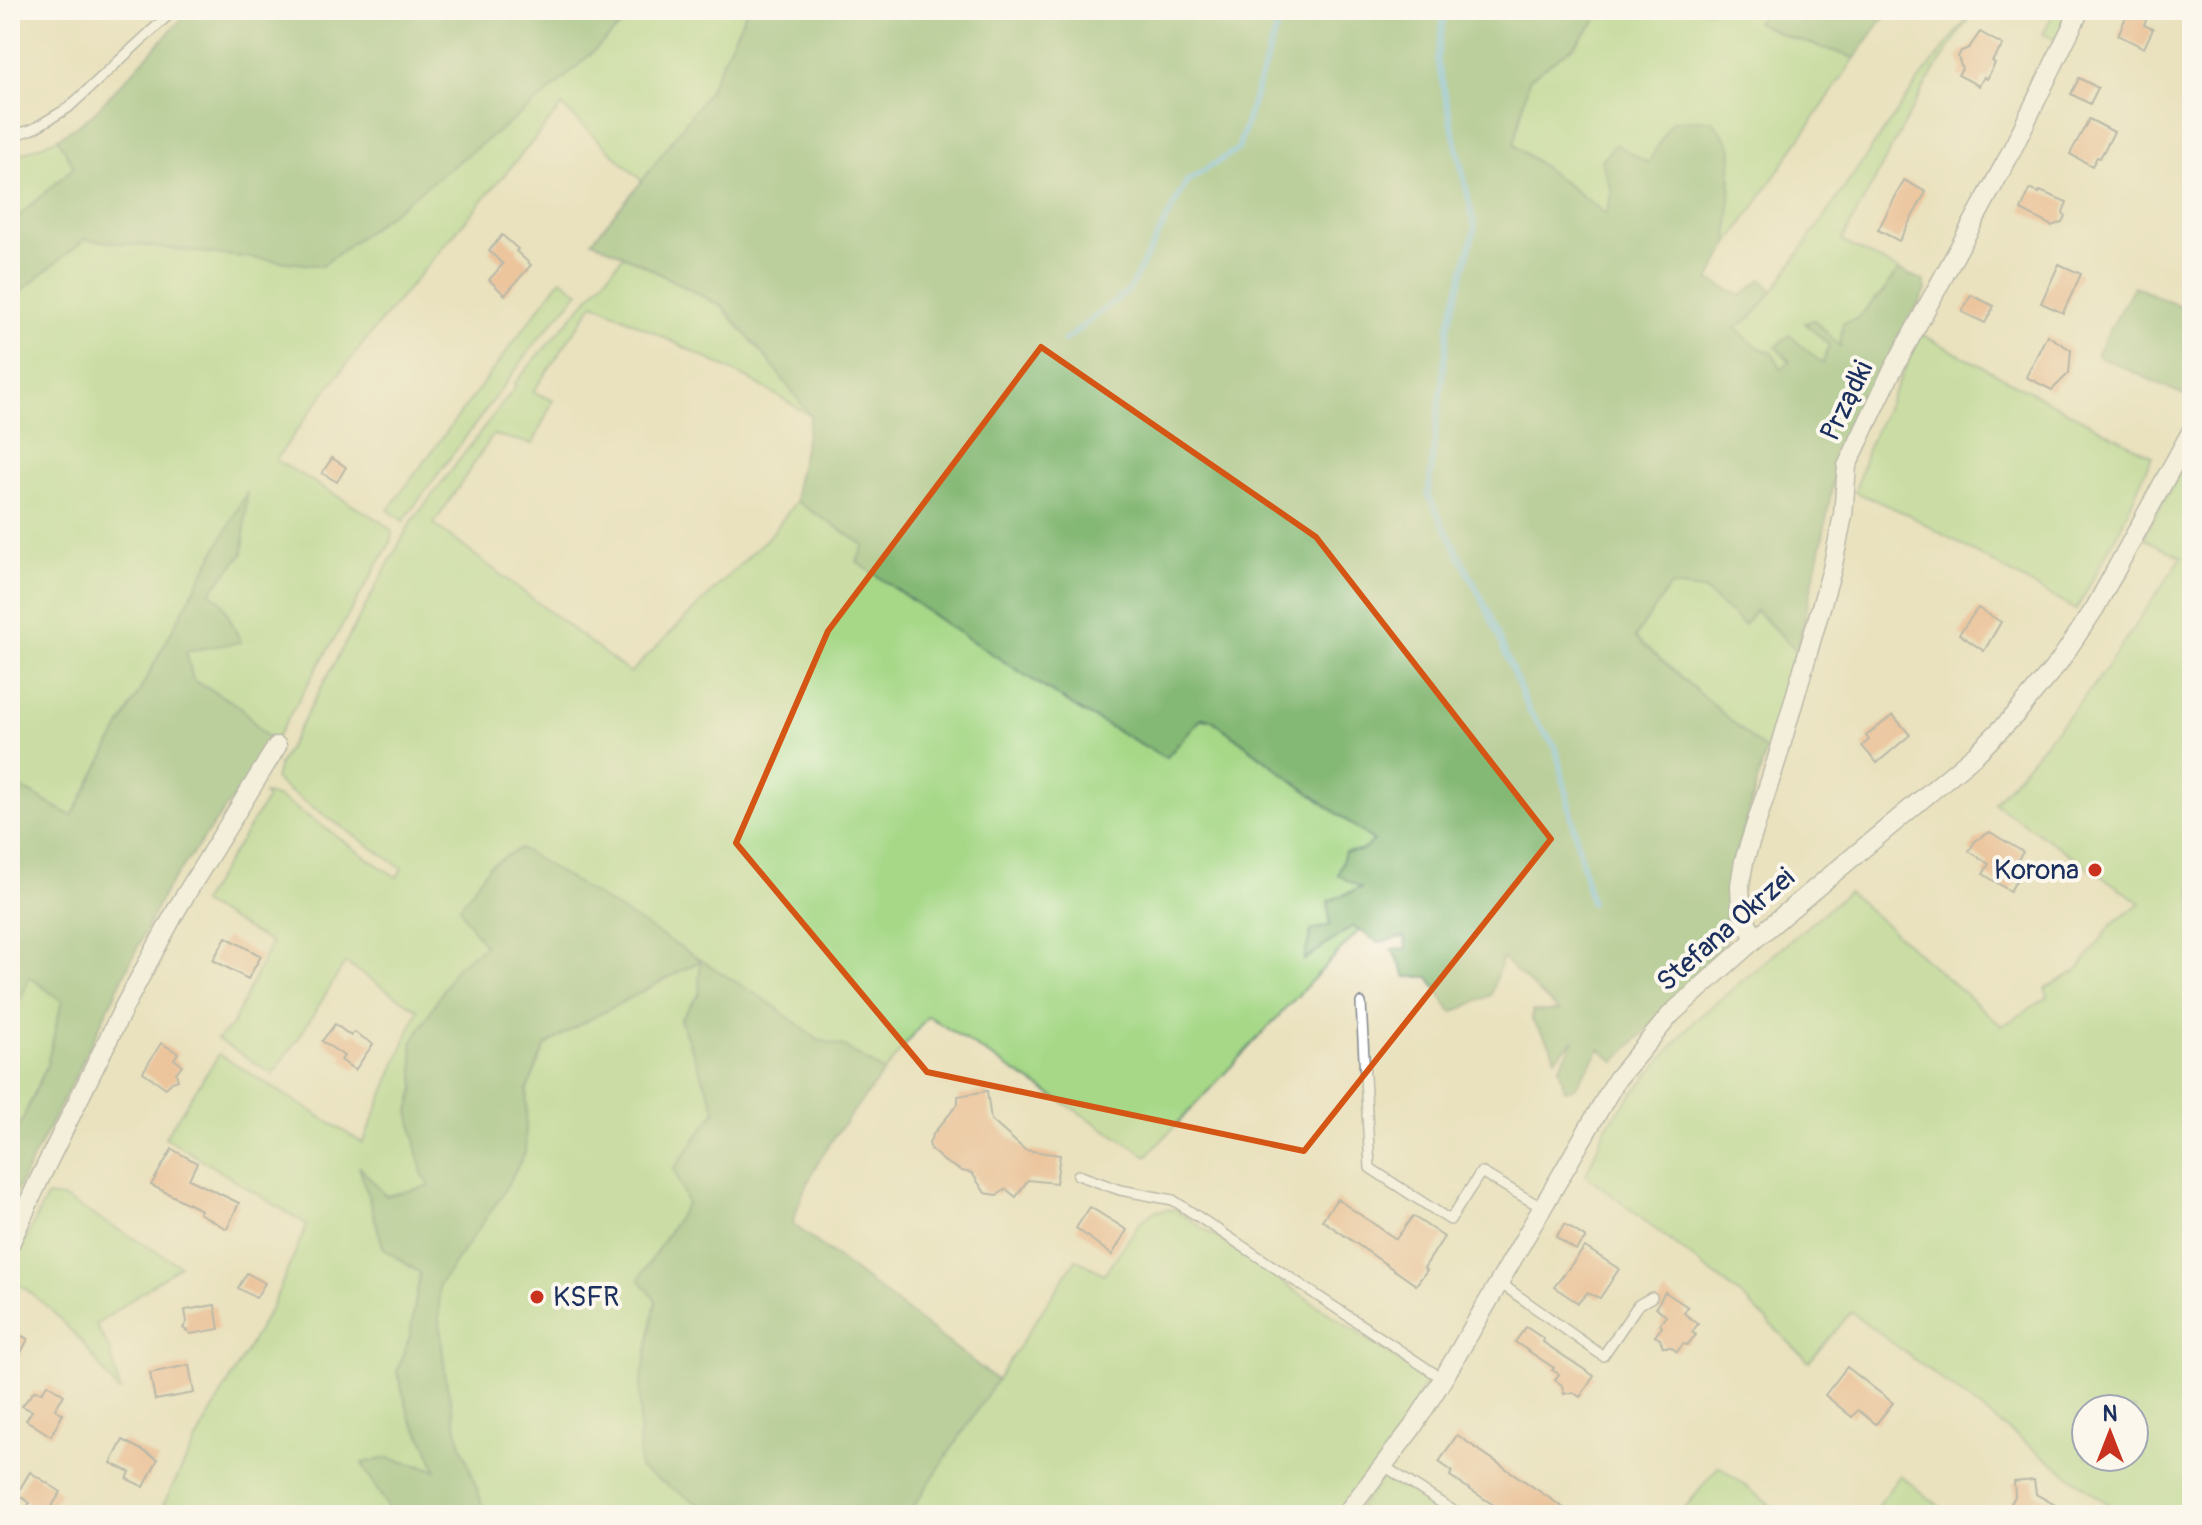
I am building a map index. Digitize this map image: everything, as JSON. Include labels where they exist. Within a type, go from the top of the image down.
[{"type":"street","name":"Prządki","points":[[1755,939],[1741,910],[1740,885],[1744,861],[1832,569],[1843,515],[1847,466],[1890,375],[2008,158],[2080,10]]},
{"type":"street","name":"Stefana Okrzei","points":[[1345,1515],[1412,1428],[1443,1379],[1617,1079],[1671,1014],[1755,939],[1977,753],[2015,715],[2059,662],[2095,608],[2192,430]]},
{"type":"street","points":[[10,1244],[39,1180],[178,907],[277,746]]},
{"type":"lane","points":[[10,137],[33,129],[68,108],[174,10]]},
{"type":"lane","points":[[1361,1003],[1370,1168],[1450,1220],[1481,1172],[1541,1207]]},
{"type":"lane","points":[[1078,1175],[1120,1190],[1173,1200],[1443,1379]]},
{"type":"lane","points":[[1500,1283],[1603,1356],[1638,1305],[1652,1297]]},
{"type":"lane","points":[[1384,1466],[1460,1515]]},
{"type":"highlighted area","points":[[1041,347],[1316,537],[1551,839],[1304,1151],[927,1072],[736,843],[828,631]]},
{"type":"green space","points":[[190,10],[638,10],[548,93],[322,266],[85,239],[10,302],[10,224],[74,167],[58,138],[92,115]]},
{"type":"green space","points":[[638,10],[747,10],[708,92],[642,181],[562,106],[379,324],[276,460],[392,531],[391,542],[274,742],[241,707],[192,680],[186,650],[210,592],[243,553],[246,494],[72,816],[10,782],[10,302],[14,296],[85,239],[322,266],[548,93]]},
{"type":"green space","points":[[747,10],[1605,10],[1575,45],[1529,79],[1514,145],[1606,214],[1612,191],[1601,160],[1616,144],[1648,163],[1672,121],[1713,120],[1732,148],[1728,245],[1709,280],[1741,296],[1762,279],[1773,291],[1752,317],[1735,328],[1755,346],[1772,353],[1782,369],[1790,361],[1776,347],[1789,335],[1823,364],[1829,345],[1805,323],[1814,320],[1840,346],[1843,323],[1856,319],[1883,292],[1899,270],[1924,281],[1926,290],[1839,450],[1797,651],[1756,610],[1744,625],[1704,590],[1670,586],[1635,637],[1766,751],[1731,875],[1726,939],[1703,972],[1615,1062],[1600,1049],[1574,1089],[1565,1090],[1559,1068],[1575,1039],[1555,1058],[1550,1044],[1532,1021],[1532,1011],[1559,1011],[1502,958],[1491,995],[1452,1013],[1429,977],[1406,977],[1392,949],[1406,949],[1405,937],[1378,942],[1353,926],[1304,960],[1311,931],[1330,925],[1328,901],[1361,888],[1338,875],[1345,852],[1361,851],[1374,841],[1212,720],[1202,718],[1166,758],[1081,711],[947,625],[857,562],[864,545],[796,501],[796,484],[811,416],[764,355],[722,306],[592,241],[642,181],[708,92]]},
{"type":"green space","points":[[1605,10],[1766,10],[1756,22],[1783,35],[1855,58],[1728,245],[1732,148],[1648,163],[1616,145],[1601,160],[1612,191],[1606,214],[1514,145],[1529,79],[1575,45]]},
{"type":"green space","points":[[1766,10],[1889,10],[1855,58],[1783,35],[1756,22]]},
{"type":"green space","points":[[1974,10],[1923,89],[1842,241],[1899,270],[1883,292],[1856,319],[1840,347],[1814,320],[1806,323],[1829,345],[1823,364],[1790,361],[1782,369],[1772,353],[1755,346],[1735,328],[1752,317],[1773,291],[1919,80]]},
{"type":"green space","points":[[2055,10],[2070,10],[2056,40],[2043,34]]},
{"type":"green space","points":[[58,138],[74,167],[10,224],[10,155],[26,152]]},
{"type":"green space","points":[[624,255],[722,307],[811,416],[749,379],[594,303],[533,392],[553,400],[533,444],[493,435],[434,524],[630,673],[773,532],[796,501],[864,545],[858,562],[947,625],[1081,711],[1212,720],[1374,841],[1361,851],[1362,888],[1306,959],[1353,926],[1364,925],[1147,1156],[928,1016],[884,1072],[843,1046],[818,1040],[770,1003],[699,994],[680,1021],[716,1110],[674,1169],[687,1203],[640,1279],[656,1301],[640,1389],[717,1515],[486,1515],[459,1438],[446,1381],[439,1319],[439,1285],[500,1198],[525,1153],[527,1090],[545,1046],[579,1025],[465,918],[486,946],[412,1043],[415,1088],[409,1111],[430,1186],[386,1196],[360,1169],[384,1249],[420,1273],[410,1336],[397,1371],[410,1418],[437,1470],[388,1458],[362,1464],[392,1515],[158,1515],[202,1429],[272,1306],[307,1225],[165,1137],[219,1054],[363,1143],[418,1010],[345,963],[273,1074],[217,1039],[232,1025],[271,943],[201,903],[267,799],[264,794],[289,804],[397,877],[402,868],[282,786],[275,779],[279,765],[410,524],[516,386],[514,384]]},
{"type":"green space","points":[[561,279],[579,292],[540,337],[403,521],[388,510]]},
{"type":"green space","points":[[2134,286],[2192,312],[2192,399],[2096,355]]},
{"type":"green space","points":[[1921,334],[2152,456],[2121,526],[2076,610],[1907,514],[1855,492],[1867,449]]},
{"type":"green space","points":[[2192,450],[2192,1515],[2122,1515],[1851,1312],[1809,1362],[1744,1298],[1586,1175],[1606,1126],[1692,1023],[1848,892],[2002,1026],[2048,997],[2045,988],[2077,971],[2113,923],[2141,903],[1994,803],[2095,684],[2182,557],[2143,538]]},
{"type":"green space","points":[[247,492],[243,553],[210,592],[222,602],[241,642],[186,651],[193,680],[241,707],[274,742],[163,894],[10,1203],[10,1147],[47,1065],[62,1001],[30,977],[10,1021],[10,782],[72,816]]},
{"type":"green space","points":[[1669,586],[1704,590],[1744,625],[1755,610],[1797,651],[1766,751],[1635,638]]},
{"type":"green space","points":[[520,848],[770,1003],[818,1040],[843,1046],[884,1072],[818,1162],[799,1202],[793,1224],[997,1380],[908,1515],[717,1515],[639,1468],[640,1389],[656,1301],[639,1279],[687,1203],[674,1169],[716,1110],[680,1020],[699,994],[700,961],[545,1046],[527,1090],[525,1153],[500,1198],[439,1285],[439,1319],[446,1381],[459,1438],[486,1515],[392,1515],[362,1463],[388,1458],[436,1470],[426,1444],[410,1418],[397,1371],[410,1336],[420,1273],[384,1249],[359,1166],[386,1196],[430,1186],[422,1173],[409,1111],[415,1088],[412,1043],[457,966],[485,946],[460,907],[489,866]]},
{"type":"green space","points":[[30,977],[62,1001],[47,1065],[10,1147],[10,1021]]},
{"type":"green space","points":[[47,1196],[63,1198],[180,1265],[96,1325],[110,1350],[120,1391],[82,1342],[50,1309],[10,1280],[10,1271]]},
{"type":"green space","points":[[1175,1209],[1427,1380],[1375,1478],[1345,1515],[908,1515],[1076,1259],[1104,1274],[1141,1221],[1155,1211]]},
{"type":"green space","points":[[1719,1466],[1783,1515],[1679,1515]]},
{"type":"green space","points":[[1386,1473],[1450,1515],[1353,1515]]},
{"type":"green space","points":[[1900,1475],[1950,1515],[1871,1515]]},
{"type":"building","points":[[2129,10],[2148,16],[2144,25],[2153,29],[2144,48],[2118,35]]},
{"type":"building","points":[[1980,32],[2003,45],[1992,61],[1995,63],[1987,79],[1984,77],[1979,86],[1958,75],[1962,69],[1958,57]]},
{"type":"building","points":[[2079,78],[2098,88],[2090,104],[2071,94]]},
{"type":"building","points":[[2089,119],[2114,132],[2092,166],[2070,154]]},
{"type":"building","points":[[1904,180],[1926,192],[1899,241],[1878,230]]},
{"type":"building","points":[[2030,189],[2067,202],[2062,222],[2052,226],[2021,210]]},
{"type":"building","points":[[502,235],[531,265],[505,295],[489,280],[503,264],[489,251]]},
{"type":"building","points":[[2059,264],[2081,274],[2063,313],[2041,303]]},
{"type":"building","points":[[1971,295],[1994,306],[1985,323],[1962,312]]},
{"type":"building","points":[[2047,335],[2071,350],[2069,373],[2052,390],[2026,377]]},
{"type":"building","points":[[332,458],[346,467],[337,482],[322,473]]},
{"type":"building","points":[[1978,608],[2001,622],[1984,651],[1959,634]]},
{"type":"building","points":[[1893,715],[1910,735],[1877,763],[1862,746],[1869,740],[1866,736]]},
{"type":"building","points":[[1990,832],[2023,852],[2013,867],[2021,873],[2010,891],[1983,874],[1989,864],[1969,851],[1975,841]]},
{"type":"building","points":[[226,937],[261,956],[248,979],[213,960]]},
{"type":"building","points":[[335,1024],[351,1036],[354,1032],[373,1044],[355,1070],[341,1060],[344,1056],[322,1041]]},
{"type":"building","points":[[161,1043],[178,1053],[174,1059],[182,1065],[176,1073],[178,1080],[166,1088],[143,1072]]},
{"type":"building","points":[[987,1091],[991,1120],[1025,1150],[1060,1155],[1056,1183],[1028,1180],[1016,1197],[1006,1189],[997,1195],[985,1193],[972,1173],[945,1162],[931,1150],[929,1143],[933,1134],[958,1104],[958,1096]]},
{"type":"building","points":[[172,1149],[197,1163],[189,1179],[239,1203],[227,1229],[199,1213],[201,1210],[151,1185]]},
{"type":"building","points":[[1337,1199],[1396,1239],[1413,1216],[1444,1237],[1416,1285],[1322,1220]]},
{"type":"building","points":[[1090,1207],[1127,1230],[1112,1255],[1076,1228]]},
{"type":"building","points":[[1565,1224],[1586,1238],[1576,1250],[1556,1237]]},
{"type":"building","points":[[1585,1247],[1619,1269],[1600,1298],[1587,1293],[1578,1303],[1554,1287]]},
{"type":"building","points":[[247,1273],[265,1283],[256,1298],[238,1288]]},
{"type":"building","points":[[1665,1292],[1688,1307],[1684,1313],[1698,1324],[1692,1332],[1696,1335],[1677,1352],[1671,1347],[1663,1347],[1655,1336],[1666,1316],[1656,1307]]},
{"type":"building","points":[[215,1305],[219,1329],[191,1334],[183,1328],[187,1322],[185,1310]]},
{"type":"building","points":[[1526,1327],[1594,1376],[1580,1397],[1573,1392],[1564,1394],[1562,1385],[1555,1380],[1559,1374],[1552,1370],[1554,1368],[1515,1342]]},
{"type":"building","points":[[10,1330],[28,1339],[10,1374]]},
{"type":"building","points":[[189,1365],[194,1393],[155,1400],[150,1373]]},
{"type":"building","points":[[1847,1367],[1893,1403],[1876,1424],[1858,1410],[1852,1417],[1825,1395]]},
{"type":"building","points":[[48,1384],[64,1395],[55,1409],[63,1414],[51,1436],[26,1420],[32,1411],[22,1406],[34,1391],[42,1392]]},
{"type":"building","points":[[1457,1435],[1574,1515],[1509,1515],[1457,1481],[1450,1476],[1452,1471],[1439,1462]]},
{"type":"building","points":[[123,1440],[158,1459],[144,1487],[127,1479],[130,1472],[111,1463]]},
{"type":"building","points":[[30,1472],[61,1492],[46,1515],[27,1507],[30,1503],[17,1494]]},
{"type":"building","points":[[2034,1480],[2036,1494],[2073,1515],[2005,1515],[2015,1496],[2014,1482]]},
{"type":"waterway","points":[[1064,341],[1129,290],[1187,181],[1238,149],[1280,10]]},
{"type":"waterway","points":[[1445,10],[1437,59],[1475,228],[1449,324],[1428,495],[1488,611],[1529,711],[1556,748],[1591,903]]},
{"type":"place","name":"Korona","points":[[2095,870]]},
{"type":"place","name":"KSFR","points":[[537,1297]]}]
